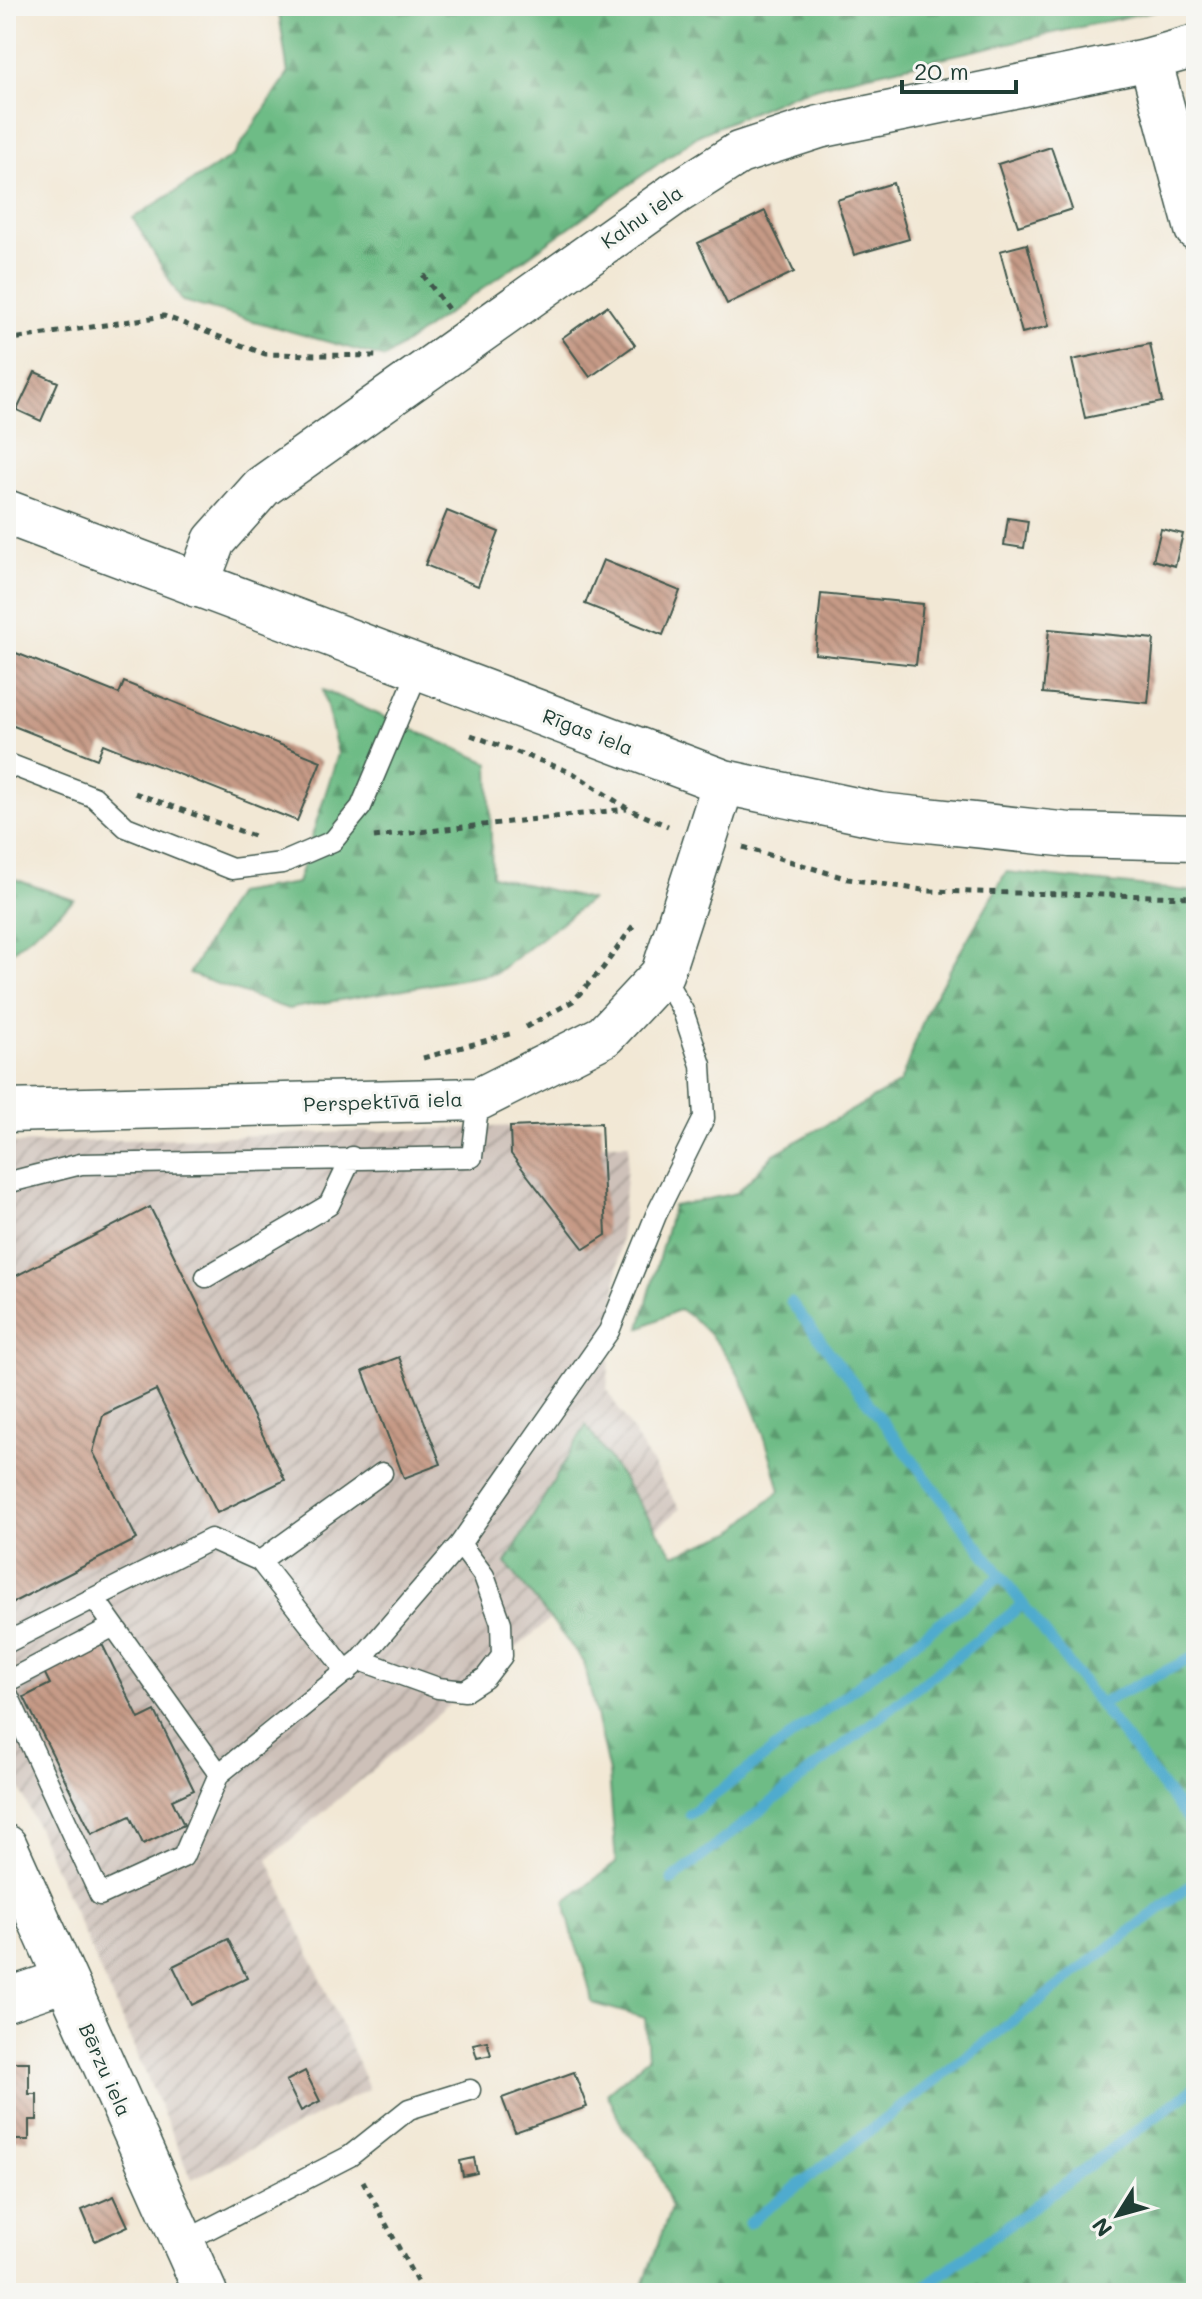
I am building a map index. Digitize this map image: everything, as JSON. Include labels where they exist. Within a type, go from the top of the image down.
[{"type":"main road","name":"Rīgas iela","points":[[6,512],[724,782],[879,815],[1070,835],[1196,838]]},
{"type":"street","name":"Kalnu iela","points":[[197,586],[214,541],[262,487],[673,195],[739,153],[819,127],[1150,59],[1196,46]]},
{"type":"street","points":[[1150,59],[1196,229]]},
{"type":"street","name":"Perspektīvā iela","points":[[6,1111],[479,1099],[604,1036],[662,974],[724,782]]},
{"type":"street","name":"Bērzu iela","points":[[6,1846],[206,2293]]},
{"type":"street","points":[[6,2000],[65,1980]]},
{"type":"lane","points":[[6,763],[94,797],[126,827],[232,869],[282,863],[333,841],[361,807],[405,710],[419,669]]},
{"type":"lane","points":[[6,1691],[100,1895],[183,1857],[219,1774],[354,1666],[460,1544],[609,1331],[656,1215],[704,1118],[701,1065],[683,1011],[662,974]]},
{"type":"lane","points":[[6,1183],[81,1164],[472,1157],[479,1099]]},
{"type":"lane","points":[[206,1277],[329,1205],[352,1157]]},
{"type":"lane","points":[[260,1561],[382,1473]]},
{"type":"lane","points":[[6,1643],[211,1539],[260,1561],[354,1666],[438,1688],[465,1691],[485,1678],[502,1656],[501,1623],[484,1576],[460,1544]]},
{"type":"lane","points":[[94,1598],[219,1774]]},
{"type":"lane","points":[[6,1682],[114,1626]]},
{"type":"lane","points":[[183,2242],[350,2156],[409,2109],[470,2090]]},
{"type":"path","points":[[6,340],[164,316],[265,354],[382,356]]},
{"type":"path","points":[[405,710],[573,773],[628,809],[707,841],[742,847],[848,879],[929,891],[1196,897]]},
{"type":"path","points":[[120,787],[265,839]]},
{"type":"path","points":[[333,841],[628,809]]},
{"type":"path","points":[[660,838],[664,824]]},
{"type":"path","points":[[410,1058],[510,1035],[573,1001],[603,968],[636,922]]},
{"type":"path","points":[[350,2156],[423,2293]]},
{"type":"shaded area","points":[[601,1123],[602,1144],[629,1144],[607,1390],[680,1509],[268,1859],[369,2089],[192,2179],[6,1757],[6,1144]]},
{"type":"green space","points":[[278,6],[1175,6],[843,80],[794,94],[699,135],[385,358],[182,301],[133,218],[234,155],[288,74]]},
{"type":"green space","points":[[323,690],[489,763],[492,876],[590,900],[496,973],[288,1009],[189,974],[236,893],[297,883],[338,754]]},
{"type":"green space","points":[[1006,872],[1196,892],[1196,2293],[640,2293],[671,2208],[653,2159],[624,2130],[607,2093],[648,2058],[645,2018],[592,2003],[566,1901],[616,1863],[609,1773],[584,1662],[506,1563],[586,1425],[674,1555],[733,1532],[780,1491],[757,1415],[734,1366],[719,1345],[680,1309],[640,1328],[673,1206],[737,1193],[774,1154],[900,1083],[928,1008]]},
{"type":"green space","points":[[6,876],[74,900],[6,956]]},
{"type":"building","points":[[1051,147],[1072,209],[1018,226],[998,164]]},
{"type":"building","points":[[893,183],[909,239],[854,255],[837,200]]},
{"type":"building","points":[[765,211],[794,272],[727,304],[698,243]]},
{"type":"building","points":[[1027,244],[1049,326],[1022,333],[1000,251]]},
{"type":"building","points":[[607,306],[635,345],[590,377],[562,338]]},
{"type":"building","points":[[1150,344],[1162,402],[1085,418],[1072,360]]},
{"type":"building","points":[[35,372],[58,382],[41,421],[17,410]]},
{"type":"building","points":[[447,511],[499,532],[478,586],[425,565]]},
{"type":"building","points":[[1008,518],[1028,521],[1024,548],[1004,545]]},
{"type":"building","points":[[1161,529],[1183,534],[1175,566],[1153,560]]},
{"type":"building","points":[[603,560],[680,591],[663,635],[585,604]]},
{"type":"building","points":[[821,594],[923,604],[916,665],[815,654]]},
{"type":"building","points":[[1049,629],[1154,639],[1148,703],[1043,693]]},
{"type":"building","points":[[6,649],[119,694],[124,682],[321,761],[297,821],[103,744],[97,759],[6,723]]},
{"type":"building","points":[[601,1123],[606,1235],[584,1249],[511,1154],[510,1127]]},
{"type":"building","points":[[150,1207],[285,1480],[217,1513],[156,1390],[103,1415],[93,1452],[137,1539],[6,1606],[6,1281]]},
{"type":"building","points":[[399,1357],[441,1464],[404,1478],[363,1371]]},
{"type":"building","points":[[102,1644],[139,1719],[155,1711],[194,1790],[172,1800],[184,1825],[143,1844],[130,1816],[92,1834],[24,1697],[50,1684],[44,1672]]},
{"type":"building","points":[[228,1939],[247,1978],[192,2005],[173,1966]]},
{"type":"building","points":[[487,2041],[491,2055],[477,2058],[473,2044]]},
{"type":"building","points":[[6,2062],[29,2062],[29,2094],[37,2094],[37,2120],[29,2120],[29,2140],[6,2140]]},
{"type":"building","points":[[305,2071],[320,2101],[301,2111],[286,2081]]},
{"type":"building","points":[[574,2072],[587,2107],[515,2132],[502,2098]]},
{"type":"building","points":[[474,2158],[477,2173],[463,2176],[460,2161]]},
{"type":"building","points":[[114,2196],[128,2226],[95,2241],[82,2210]]},
{"type":"waterway","points":[[791,1302],[1196,1830]]},
{"type":"waterway","points":[[690,1814],[1001,1576]]},
{"type":"waterway","points":[[672,1880],[1022,1605]]},
{"type":"waterway","points":[[1099,1704],[1196,1656]]},
{"type":"waterway","points":[[749,2223],[1196,1881]]},
{"type":"waterway","points":[[916,2293],[1196,2087]]}]
